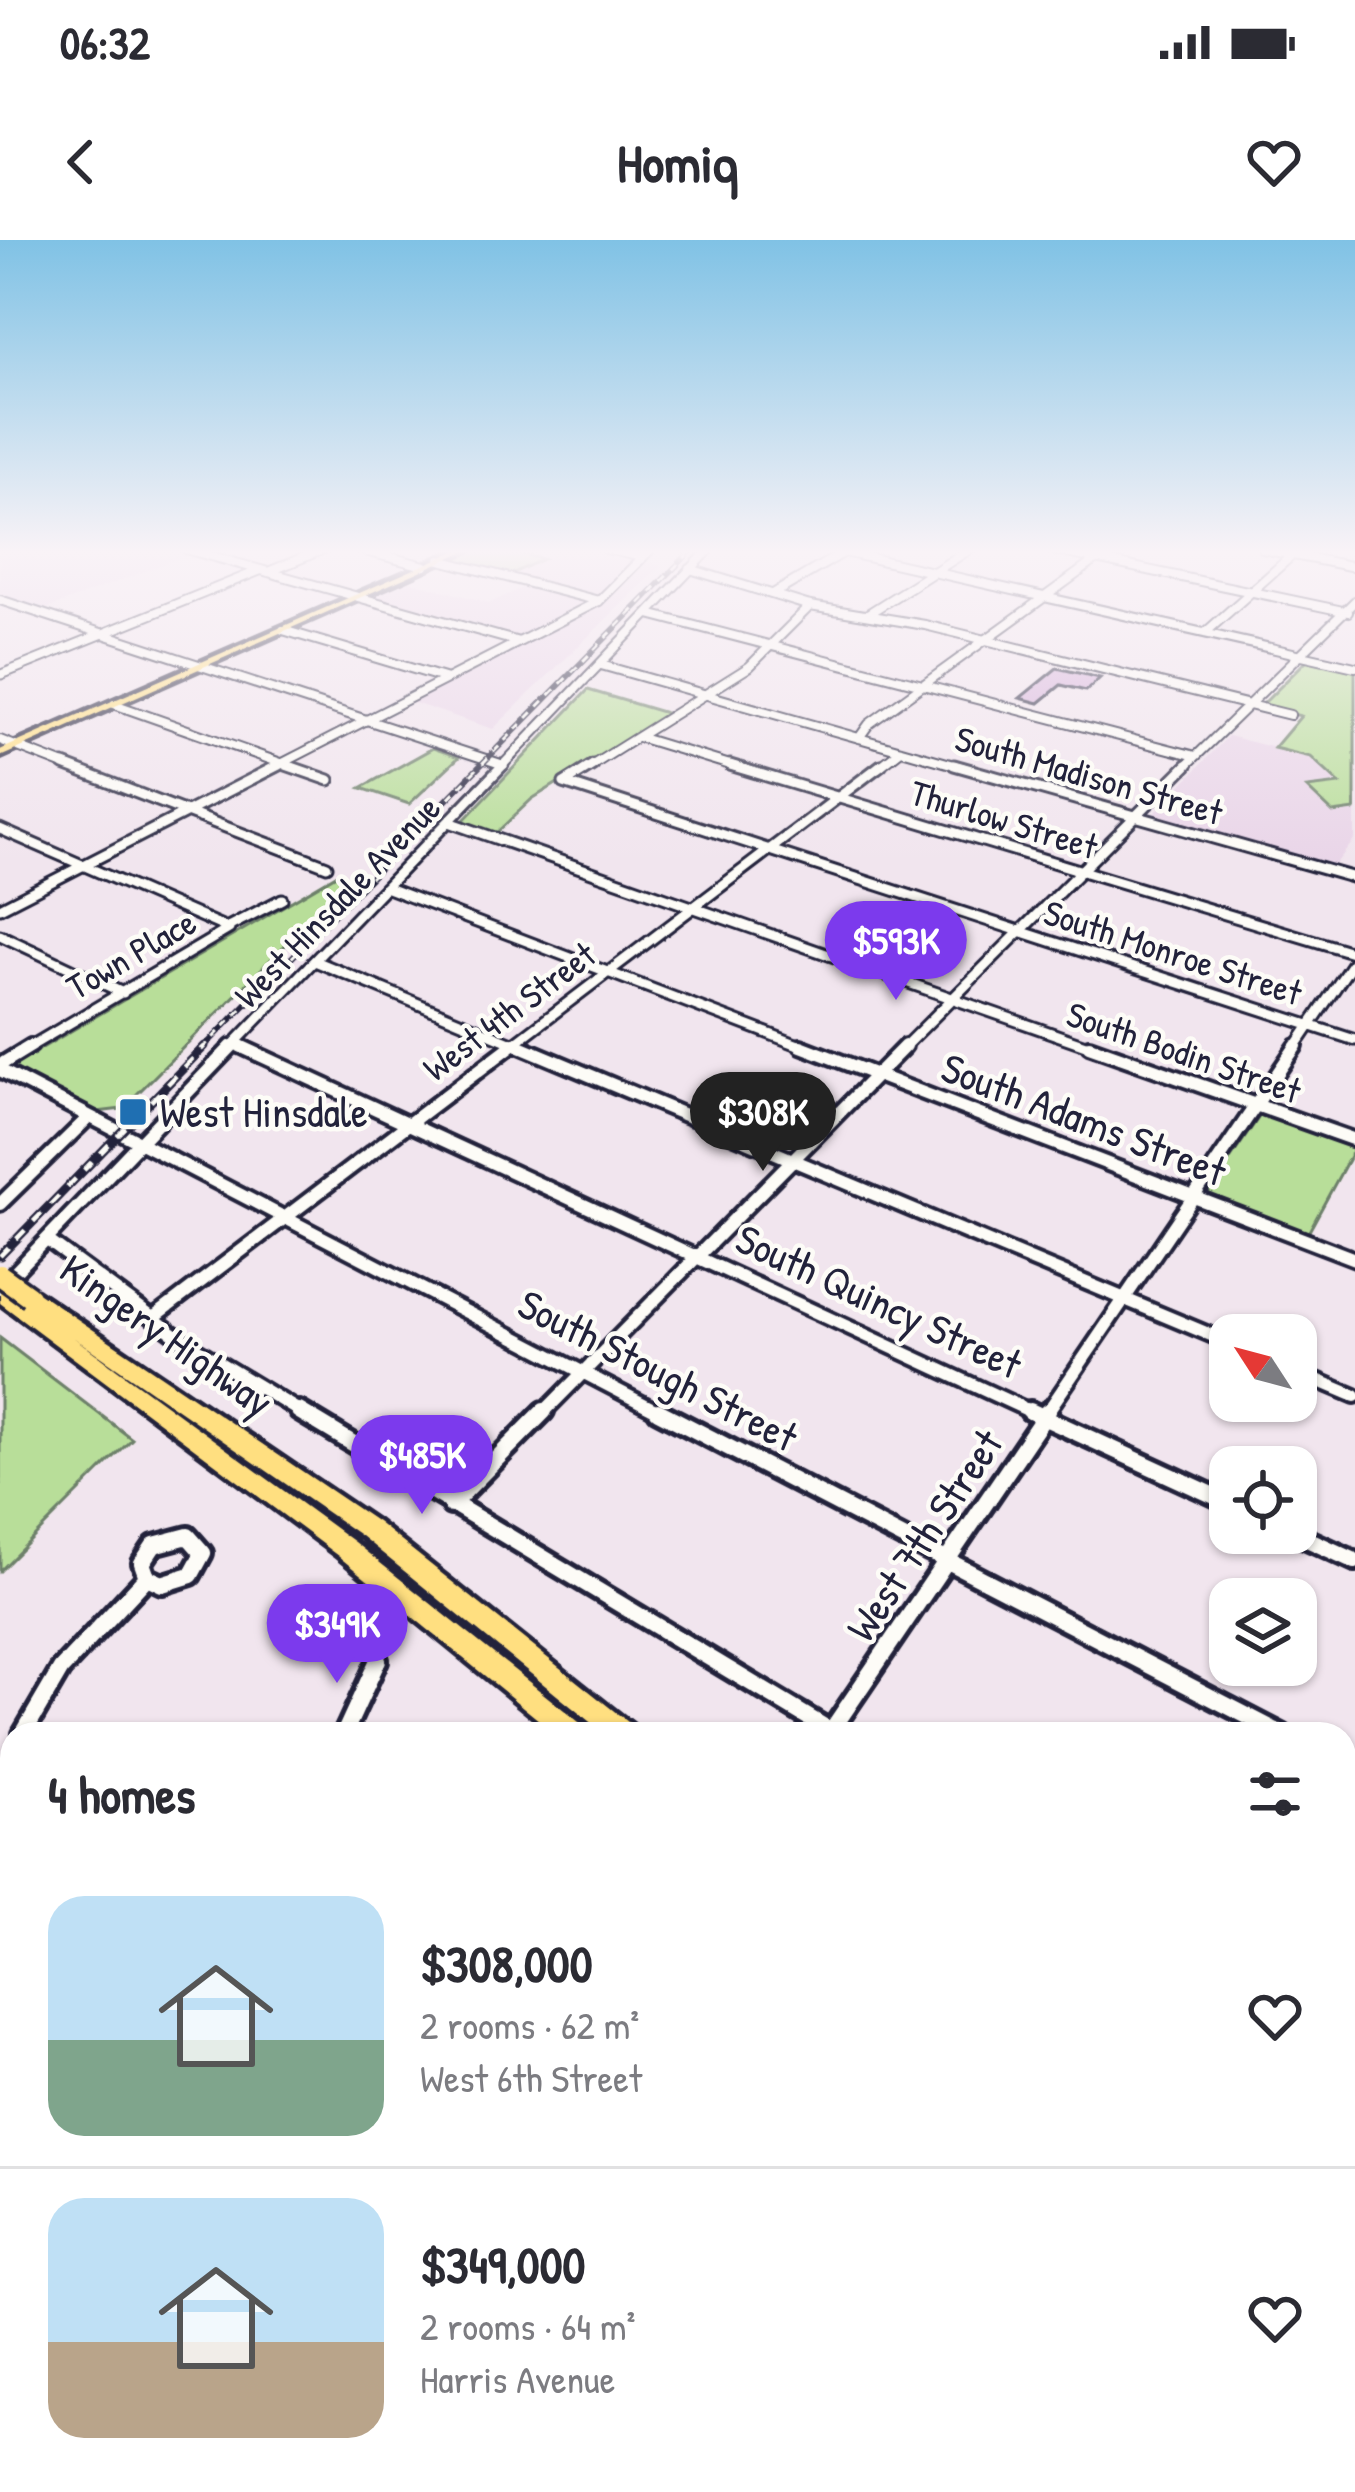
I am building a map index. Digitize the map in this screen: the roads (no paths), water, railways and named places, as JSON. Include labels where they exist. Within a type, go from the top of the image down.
[{"type":"highway","name":"Kingery Highway","points":[[0,1274],[12,1296],[346,1549],[560,1722]]},
{"type":"highway","name":"Kingery Highway","points":[[12,1296],[369,1529],[609,1722]]},
{"type":"main road","points":[[0,754],[227,654]]},
{"type":"street","points":[[0,675],[52,654]]},
{"type":"street","points":[[169,654],[504,765]]},
{"type":"street","points":[[364,654],[447,679]]},
{"type":"street","points":[[0,908],[497,654]]},
{"type":"street","name":"West Hinsdale Avenue","points":[[12,1296],[47,1240],[611,654]]},
{"type":"street","points":[[638,737],[762,654]]},
{"type":"street","points":[[803,654],[1196,756]]},
{"type":"street","points":[[859,738],[869,724],[966,654]]},
{"type":"street","points":[[1042,654],[1290,715]]},
{"type":"street","points":[[1298,654],[1355,667]]},
{"type":"street","points":[[451,1505],[1079,870],[1302,655]]},
{"type":"street","name":"South Madison Street","points":[[601,665],[1355,878]]},
{"type":"street","points":[[114,704],[329,780]]},
{"type":"street","name":"South Monroe Street","points":[[638,737],[564,783],[1355,1040]]},
{"type":"street","name":"Thurlow Street","points":[[638,737],[1355,956]]},
{"type":"street","points":[[0,740],[327,866]]},
{"type":"street","name":"West 4th Street","points":[[152,1318],[901,750]]},
{"type":"street","name":"South Bodin Street","points":[[452,823],[1355,1140]]},
{"type":"street","points":[[0,829],[229,928]]},
{"type":"street","name":"South Adams Street","points":[[385,887],[1355,1258]]},
{"type":"street","name":"Town Place","points":[[0,1068],[282,899]]},
{"type":"street","points":[[0,935],[123,993]]},
{"type":"street","name":"West 7th Street","points":[[840,1722],[1355,956]]},
{"type":"street","points":[[315,961],[1209,1334]]},
{"type":"street","name":"South Quincy Street","points":[[236,1044],[1209,1493]]},
{"type":"street","name":"South Stough Street","points":[[0,1068],[1259,1722]]},
{"type":"street","points":[[0,1204],[88,1117]]},
{"type":"street","points":[[47,1240],[152,1318],[451,1505],[815,1722]]},
{"type":"street","points":[[1317,1380],[1355,1396]]},
{"type":"street","points":[[1317,1544],[1355,1561]]},
{"type":"street","points":[[29,1722],[47,1686],[71,1654],[147,1577]]},
{"type":"street","points":[[350,1722],[378,1660]]},
{"type":"railway","points":[[202,1049],[590,654]]},
{"type":"railway","points":[[0,1256],[205,1046]]},
{"type":"place","name":"West Hinsdale","points":[[133,1112]]}]
